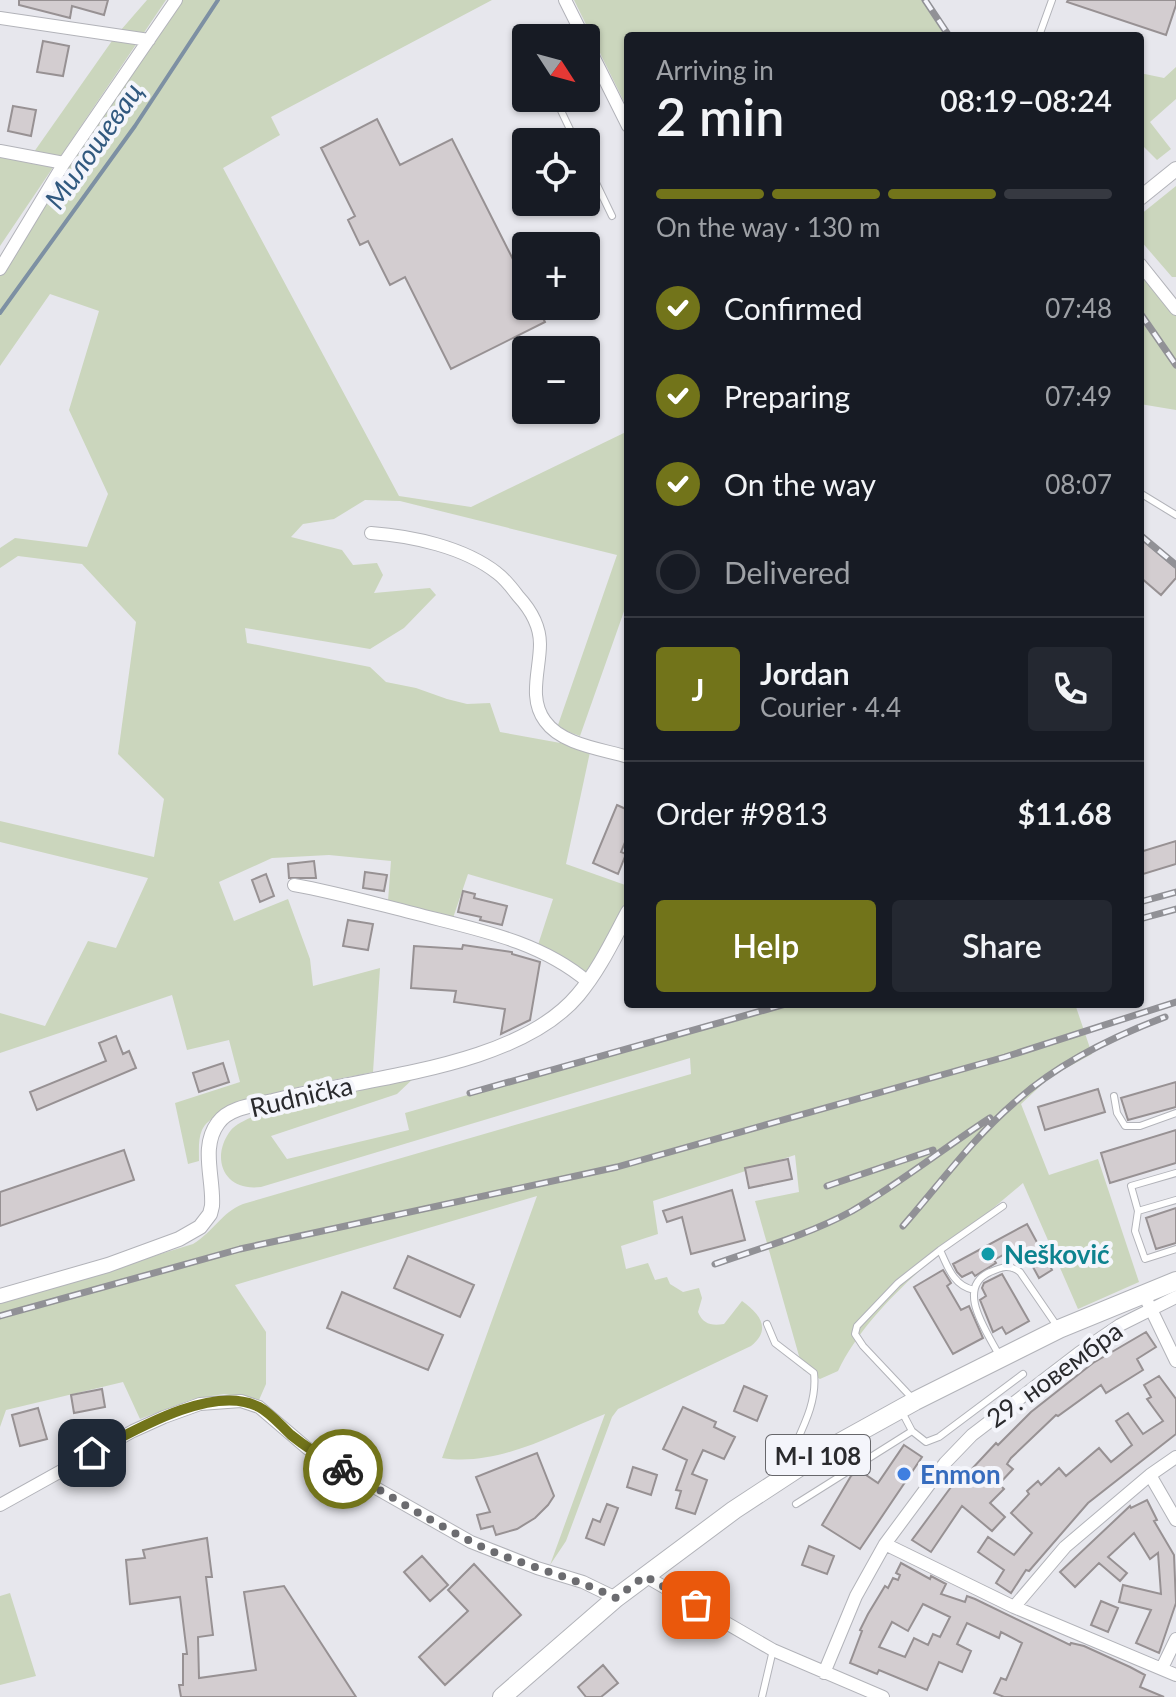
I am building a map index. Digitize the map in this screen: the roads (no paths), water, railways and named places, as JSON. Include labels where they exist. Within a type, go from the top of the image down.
[{"type":"main road","name":"M-I 108","points":[[502,1697],[616,1598],[782,1478],[867,1426],[1000,1358],[1059,1329],[1147,1301],[1176,1281]]},
{"type":"street","points":[[0,269],[64,163],[176,0]]},
{"type":"street","points":[[565,0],[577,24]]},
{"type":"street","points":[[0,18],[149,40]]},
{"type":"street","points":[[600,81],[624,120]]},
{"type":"street","points":[[0,151],[64,163]]},
{"type":"street","points":[[1144,195],[1176,169]]},
{"type":"street","points":[[1144,269],[1176,309]]},
{"type":"street","points":[[371,533],[399,535],[439,544],[498,574],[530,608],[539,630],[536,694],[546,723],[575,742],[624,756]]},
{"type":"street","points":[[294,885],[331,891],[500,935],[552,956],[588,982]]},
{"type":"street","name":"Rudnička","points":[[0,1296],[108,1265],[179,1239],[200,1227],[212,1206],[209,1143],[215,1126],[230,1113],[281,1099],[416,1071],[522,1038],[549,1021],[577,996],[624,919]]},
{"type":"street","name":"29. новембра","points":[[824,1673],[856,1596],[885,1544],[945,1463],[972,1435],[1147,1301],[1176,1297]]},
{"type":"street","points":[[1147,1301],[1176,1361]]},
{"type":"street","points":[[0,1505],[164,1417],[200,1404],[241,1401],[259,1407],[307,1448],[471,1542],[525,1564],[583,1582],[616,1598]]},
{"type":"street","points":[[1014,1607],[1065,1547],[1176,1457]]},
{"type":"street","points":[[1150,1475],[1176,1520]]},
{"type":"street","points":[[885,1544],[1014,1607],[1176,1675]]},
{"type":"street","points":[[645,1576],[773,1650],[883,1697]]},
{"type":"street","points":[[1162,1668],[1176,1639]]},
{"type":"lane","points":[[1040,32],[1052,0]]},
{"type":"lane","points":[[600,191],[612,216]]},
{"type":"lane","points":[[1144,495],[1176,515]]},
{"type":"lane","points":[[1114,1096],[1117,1113],[1125,1126],[1140,1126],[1176,1113]]},
{"type":"lane","points":[[1176,1173],[1131,1186],[1138,1211],[1135,1231],[1145,1259],[1176,1249]]},
{"type":"lane","points":[[1138,1211],[1176,1200]]},
{"type":"lane","points":[[1003,1206],[898,1283],[857,1326],[855,1334],[908,1405],[912,1431],[926,1442],[939,1437],[1023,1374]]},
{"type":"lane","points":[[940,1250],[955,1280],[963,1288],[974,1290]]},
{"type":"lane","points":[[1000,1358],[977,1310],[974,1290],[983,1275],[1003,1266],[1012,1267],[1029,1283],[1059,1329]]},
{"type":"lane","points":[[767,1324],[775,1343],[814,1373],[816,1387],[811,1410],[792,1448],[782,1478]]},
{"type":"lane","points":[[796,1504],[912,1431]]},
{"type":"lane","points":[[762,1697],[773,1650]]},
{"type":"waterway","name":"Милошевац","points":[[0,313],[135,126],[218,0]]},
{"type":"railway","points":[[925,0],[946,32]]},
{"type":"railway","points":[[1144,319],[1176,365]]},
{"type":"railway","points":[[1144,538],[1176,565]]},
{"type":"railway","points":[[1144,901],[1176,892]]},
{"type":"railway","points":[[1144,918],[1176,909]]},
{"type":"railway","points":[[0,1316],[240,1249],[617,1167],[1005,1057],[1176,1002]]},
{"type":"railway","points":[[470,1093],[772,1008]]},
{"type":"railway","points":[[903,1226],[985,1131],[1031,1088],[1086,1053],[1165,1017]]},
{"type":"railway","points":[[715,1264],[802,1234],[852,1211],[990,1118]]},
{"type":"railway","points":[[827,1186],[933,1150]]},
{"type":"place","name":"Nešković","points":[[988,1254]]},
{"type":"place","name":"Enmon","points":[[904,1474]]}]
